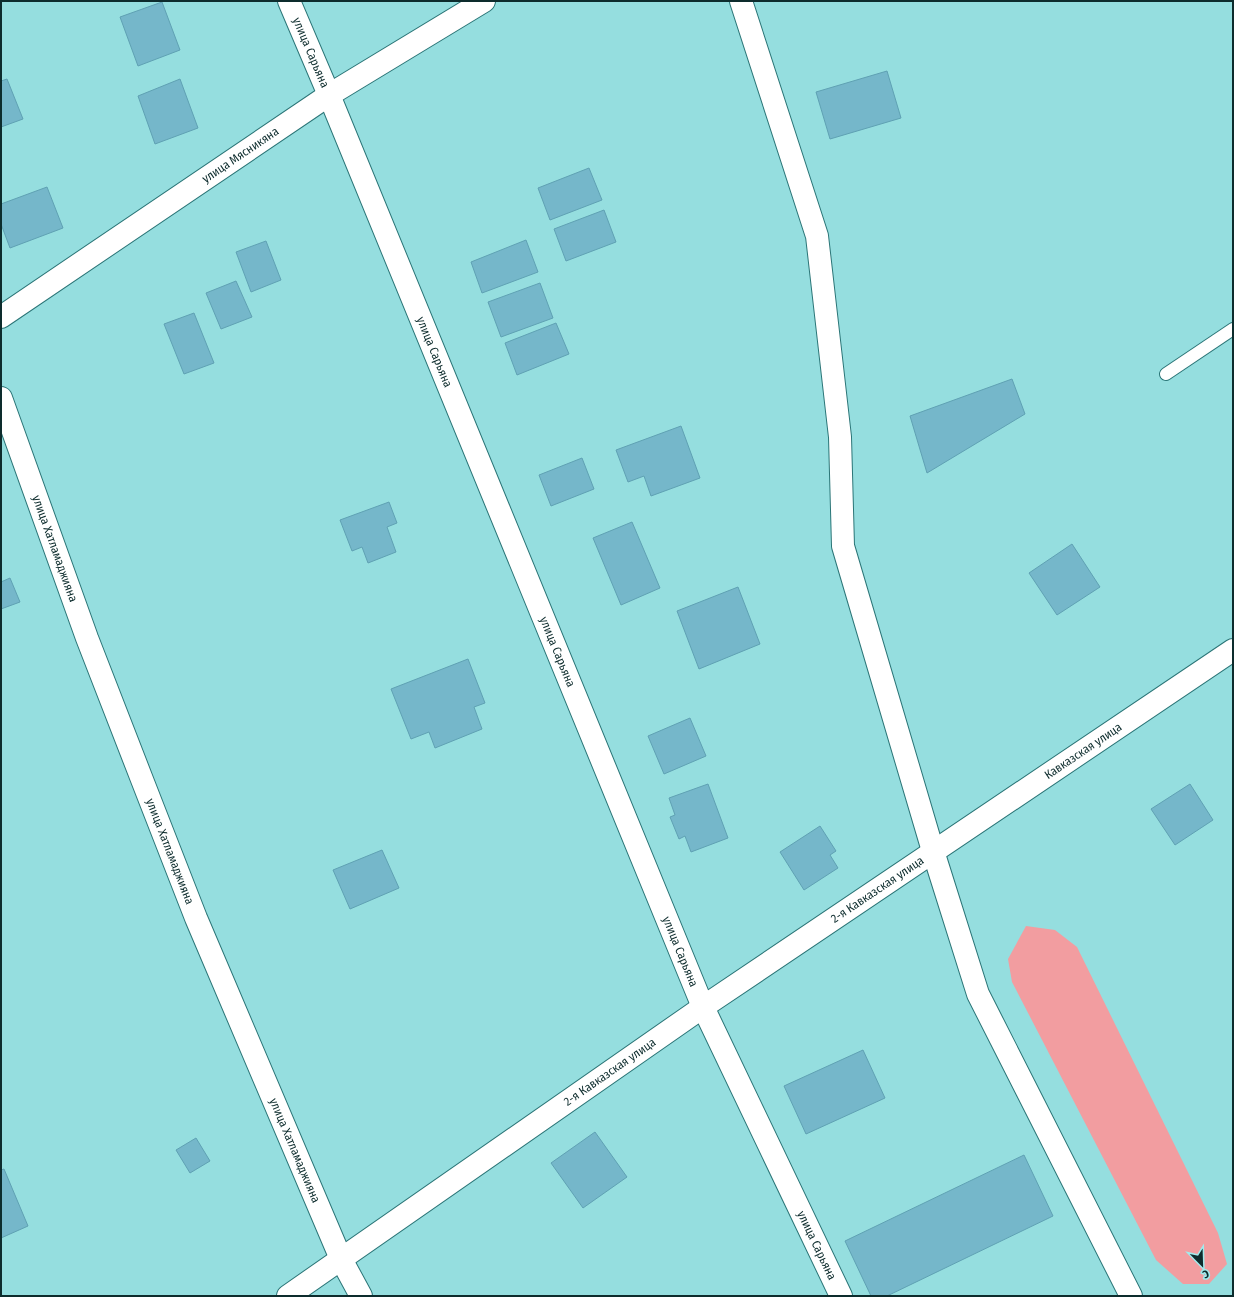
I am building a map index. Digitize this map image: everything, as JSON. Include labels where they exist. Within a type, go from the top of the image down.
[{"type":"street","name":"улица Сарьяна","points":[[289,1],[329,95],[703,1007],[841,1296]]},
{"type":"street","name":"улица Мясникяна","points":[[1,317],[329,95],[484,1]]},
{"type":"street","points":[[741,1],[816,236],[840,437],[843,546],[933,851],[978,994],[1131,1296]]},
{"type":"street","name":"улица Хатламаджияна","points":[[1,398],[87,638],[196,918],[341,1259],[361,1296]]},
{"type":"street","name":"Кавказская улица","points":[[933,851],[1233,650]]},
{"type":"street","name":"2-я Кавказская улица","points":[[288,1296],[703,1007],[933,851]]},
{"type":"lane","points":[[1166,374],[1233,329]]},
{"type":"shaded area","points":[[1026,926],[1055,930],[1077,947],[1218,1233],[1227,1264],[1209,1284],[1183,1284],[1156,1260],[1012,982],[1008,959]]},
{"type":"building","points":[[162,2],[180,50],[138,66],[120,17]]},
{"type":"building","points":[[887,71],[901,118],[830,139],[816,92]]},
{"type":"building","points":[[7,79],[23,119],[1,127],[1,81]]},
{"type":"building","points":[[180,79],[198,128],[155,144],[138,96]]},
{"type":"building","points":[[589,168],[602,200],[550,220],[538,188]]},
{"type":"building","points":[[47,187],[63,228],[10,248],[1,224],[1,204]]},
{"type":"building","points":[[604,210],[616,242],[566,261],[554,229]]},
{"type":"building","points":[[526,240],[538,272],[482,293],[471,262]]},
{"type":"building","points":[[266,241],[281,280],[251,292],[236,252]]},
{"type":"building","points":[[236,281],[252,317],[221,329],[206,293]]},
{"type":"building","points":[[540,283],[553,318],[501,337],[488,302]]},
{"type":"building","points":[[194,313],[214,363],[184,374],[164,324]]},
{"type":"building","points":[[556,323],[569,354],[517,375],[505,343]]},
{"type":"building","points":[[1012,379],[1025,414],[927,473],[910,416]]},
{"type":"building","points":[[681,426],[700,478],[651,496],[644,476],[628,482],[616,450]]},
{"type":"building","points":[[582,458],[594,489],[551,506],[539,475]]},
{"type":"building","points":[[389,502],[397,523],[387,527],[396,552],[368,563],[362,547],[352,551],[340,520]]},
{"type":"building","points":[[632,522],[660,588],[621,605],[593,538]]},
{"type":"building","points":[[1072,544],[1100,587],[1057,615],[1029,573]]},
{"type":"building","points":[[10,578],[20,602],[1,609],[1,582]]},
{"type":"building","points":[[738,587],[760,644],[699,669],[677,611]]},
{"type":"building","points":[[468,659],[485,703],[474,707],[482,729],[435,748],[429,732],[411,739],[391,689]]},
{"type":"building","points":[[690,718],[706,756],[664,774],[648,736]]},
{"type":"building","points":[[708,784],[728,838],[691,852],[685,836],[679,839],[670,817],[675,815],[669,798]]},
{"type":"building","points":[[1190,784],[1213,820],[1175,845],[1151,809]]},
{"type":"building","points":[[820,826],[836,851],[830,855],[838,868],[804,890],[780,852]]},
{"type":"building","points":[[382,850],[399,888],[350,909],[333,870]]},
{"type":"building","points":[[863,1050],[885,1098],[806,1134],[784,1086]]},
{"type":"building","points":[[595,1132],[627,1177],[583,1208],[551,1163]]},
{"type":"building","points":[[196,1138],[210,1161],[190,1173],[176,1150]]},
{"type":"building","points":[[1024,1155],[1053,1216],[887,1296],[871,1296],[845,1241]]},
{"type":"building","points":[[4,1169],[28,1226],[1,1238],[1,1170]]}]
